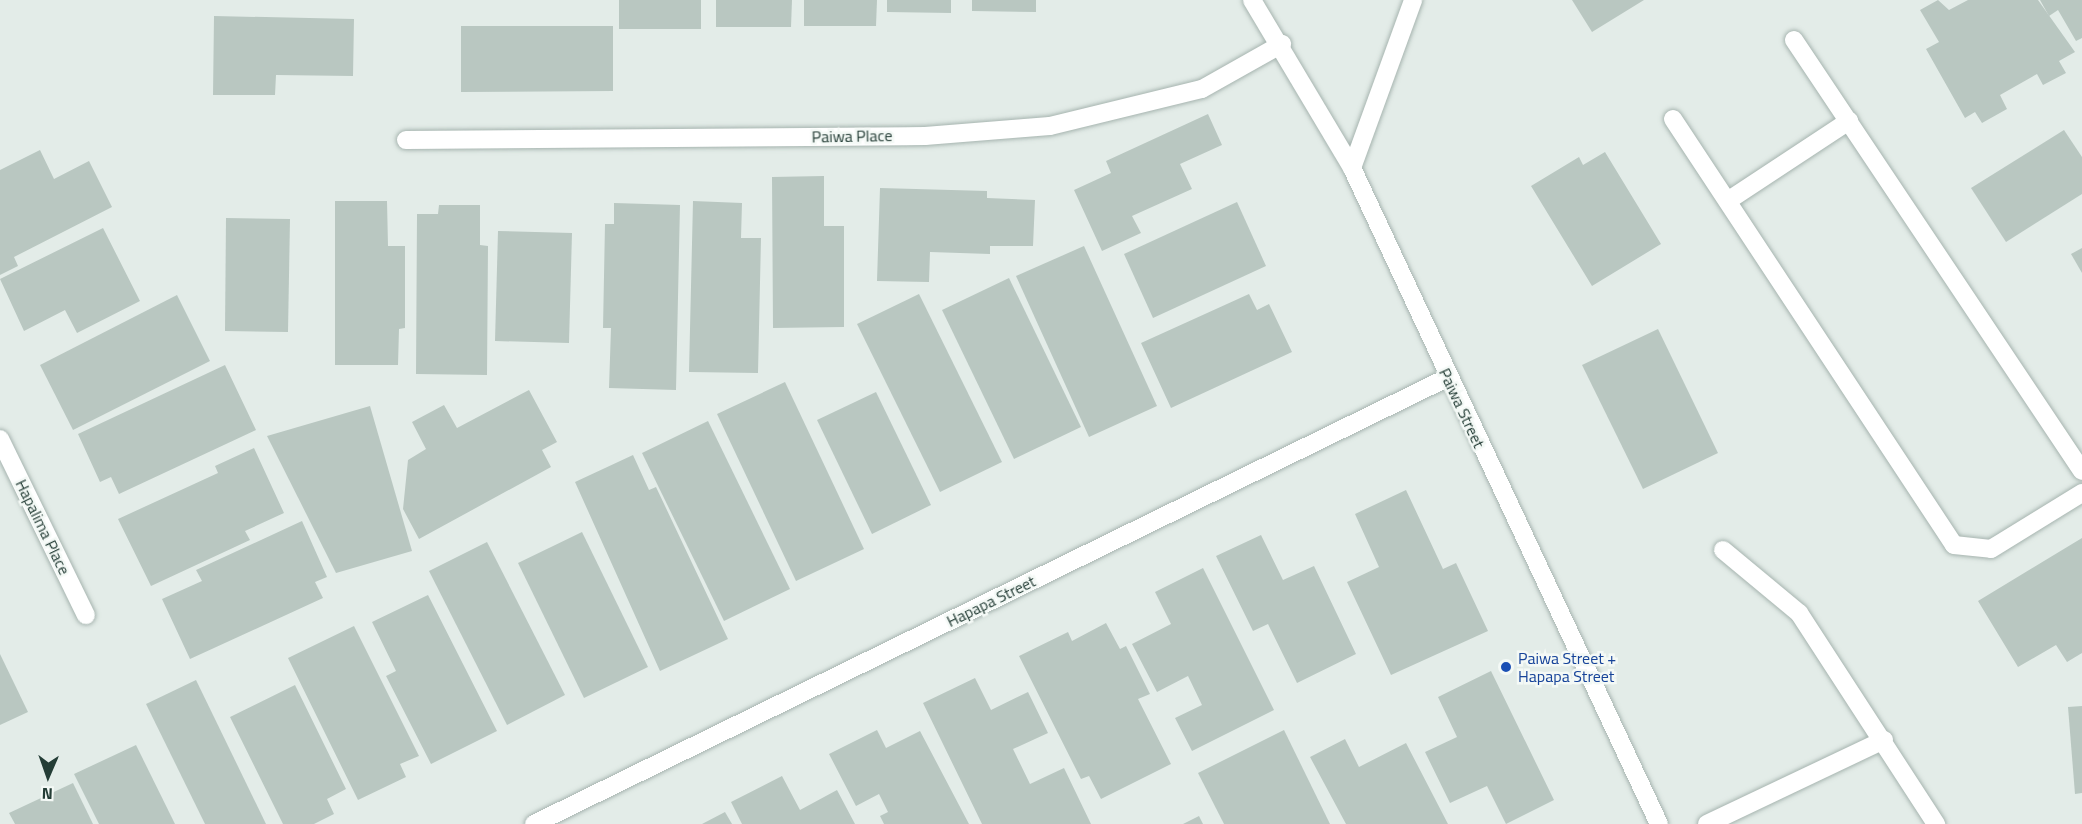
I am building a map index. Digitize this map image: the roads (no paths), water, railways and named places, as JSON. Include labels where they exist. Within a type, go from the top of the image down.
[{"type":"street","name":"Paiwa Street","points":[[1252,0],[1282,44],[1353,168],[1447,378],[1659,824]]},
{"type":"street","points":[[1353,168],[1413,0]]},
{"type":"street","points":[[1794,40],[2082,471]]},
{"type":"street","name":"Paiwa Place","points":[[406,141],[925,136],[1050,126],[1202,89],[1282,44]]},
{"type":"street","points":[[1673,119],[1729,200],[1954,545],[1991,549],[2082,493]]},
{"type":"street","points":[[1729,200],[1849,122]]},
{"type":"street","name":"Hapapa Street","points":[[534,824],[1447,378]]},
{"type":"street","name":"Hapalima Place","points":[[0,439],[86,615]]},
{"type":"street","points":[[1723,550],[1799,613],[1884,740],[1936,824]]},
{"type":"street","points":[[1707,824],[1884,740]]},
{"type":"place","name":"Paiwa Street + Hapapa Street","points":[[1506,667]]}]
